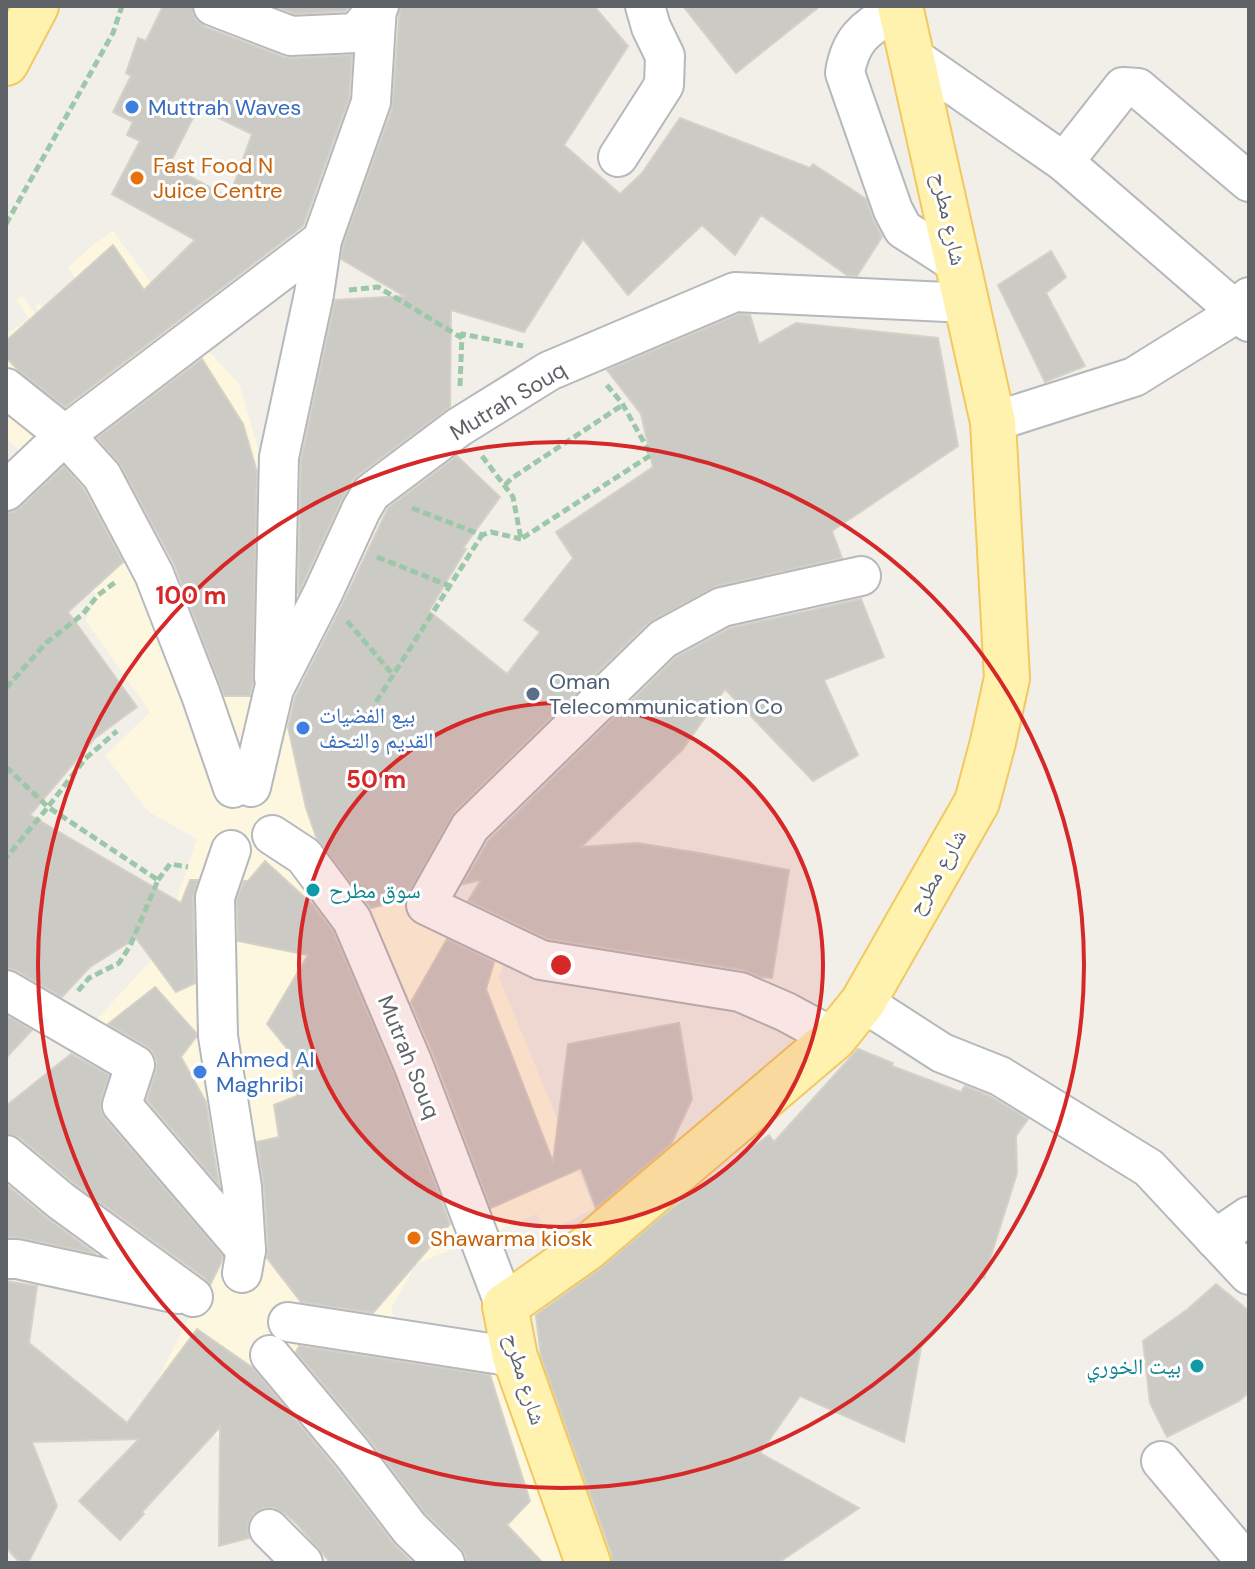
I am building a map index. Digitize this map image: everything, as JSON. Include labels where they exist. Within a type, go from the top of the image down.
[{"type":"main road","points":[[6,63],[36,6]]},
{"type":"main road","name":"شارع مطرح","points":[[588,1563],[515,1357],[505,1306],[587,1248],[834,1038],[863,1002],[977,802],[1007,678],[993,422],[900,7]]},
{"type":"street","points":[[213,6],[291,36],[356,33],[378,6]]},
{"type":"street","points":[[274,689],[279,457],[314,294],[322,240],[371,102],[378,6]]},
{"type":"street","points":[[618,157],[664,85],[665,56],[645,6]]},
{"type":"street","points":[[900,7],[857,38],[845,73],[893,210],[903,229],[963,284]]},
{"type":"street","points":[[913,57],[1064,162],[1245,311],[1134,377],[993,422]]},
{"type":"street","points":[[1064,162],[1123,87],[1138,88],[1249,182]]},
{"type":"street","points":[[6,491],[65,435],[322,240]]},
{"type":"street","name":"Mutrah Souq","points":[[6,388],[65,435],[102,476],[152,569],[201,695],[242,788],[274,689],[371,493],[459,427],[549,371],[735,292],[963,284]]},
{"type":"street","points":[[834,1038],[740,992],[541,960],[426,905],[470,827],[663,639],[722,607],[861,576]]},
{"type":"street","name":"Mutrah Souq","points":[[272,835],[304,856],[352,920],[413,1064],[505,1306]]},
{"type":"street","points":[[6,990],[135,1065],[122,1105],[244,1261],[242,1187],[218,1036],[215,897],[231,850]]},
{"type":"street","points":[[863,1002],[942,1053],[1000,1076],[1149,1168],[1249,1275]]},
{"type":"street","points":[[6,1155],[61,1201],[204,1302],[6,1259]]},
{"type":"street","points":[[1215,1239],[1249,1216]]},
{"type":"street","points":[[288,1322],[515,1357]]},
{"type":"street","points":[[270,1355],[352,1453],[410,1529],[445,1563]]},
{"type":"street","points":[[1161,1461],[1242,1557],[1249,1560]]},
{"type":"street","points":[[269,1529],[303,1563]]},
{"type":"path","points":[[6,224],[113,33],[122,6]]},
{"type":"path","points":[[314,294],[378,287],[462,338]]},
{"type":"path","points":[[371,493],[482,535],[491,532],[521,539],[651,455],[622,403],[578,360],[550,351],[462,334],[459,427],[513,497],[521,539]]},
{"type":"path","points":[[505,485],[622,403]]},
{"type":"path","points":[[376,702],[482,535]]},
{"type":"path","points":[[346,544],[450,586]]},
{"type":"path","points":[[6,688],[46,643],[83,614],[98,595],[124,577],[152,569]]},
{"type":"path","points":[[323,593],[394,676]]},
{"type":"path","points":[[6,858],[85,759],[117,731]]},
{"type":"path","points":[[6,767],[48,807],[158,880]]},
{"type":"path","points":[[55,1019],[89,978],[119,963],[130,946],[158,880],[170,864],[188,867]]},
{"type":"shaded area","name":"سوق مطرح","points":[[113,231],[177,317],[239,384],[269,484],[301,674],[353,701],[431,779],[488,829],[430,913],[508,951],[499,977],[594,1209],[546,1232],[537,1214],[416,1264],[391,1308],[397,1331],[497,1347],[567,1563],[331,1563],[218,1437],[153,1389],[201,1294],[135,1247],[152,1217],[176,1229],[195,1199],[114,1103],[121,1053],[84,1033],[158,953],[197,839],[149,812],[105,756],[150,712],[86,621],[97,595],[62,568],[62,487],[6,439],[6,334],[29,319],[16,300],[22,296],[37,316],[40,313],[36,306],[39,304],[44,308],[82,288],[68,268]]},
{"type":"building","points":[[163,6],[192,6],[195,19],[205,27],[284,57],[352,55],[349,98],[303,226],[65,407],[6,357],[6,341],[113,245],[144,290],[195,240],[112,194],[140,141],[127,135],[133,122],[113,112],[131,76],[126,73],[138,38],[146,41]],"holes":[[[198,108],[252,134],[229,198],[169,165]]]},
{"type":"building","points":[[274,6],[350,6],[345,11],[295,14]]},
{"type":"building","points":[[400,6],[594,6],[628,46],[564,145],[620,194],[642,173],[680,118],[810,168],[813,164],[866,199],[882,237],[857,276],[847,275],[761,215],[735,255],[702,225],[628,295],[583,239],[524,332],[451,310],[450,407],[352,481],[298,594],[301,460],[335,300],[404,296],[341,259],[343,245],[392,109]]},
{"type":"building","points":[[683,6],[820,6],[736,73]]},
{"type":"building","points":[[1051,251],[1066,277],[1046,293],[1085,366],[1045,382],[998,285]]},
{"type":"building","points":[[739,314],[750,315],[759,344],[796,323],[938,338],[958,446],[832,531],[842,558],[717,586],[648,623],[455,811],[405,899],[371,908],[317,839],[306,808],[288,727],[295,697],[388,508],[457,456],[500,497],[463,548],[466,549],[429,611],[507,674],[540,632],[524,620],[573,558],[556,532],[653,467],[641,414],[607,370]]},
{"type":"building","points":[[202,359],[243,424],[257,472],[253,682],[250,696],[224,696],[174,564],[121,466],[97,438]]},
{"type":"building","points":[[64,466],[84,489],[123,562],[68,612],[137,707],[95,738],[30,815],[181,903],[190,880],[198,880],[193,897],[195,983],[176,992],[136,938],[90,967],[62,997],[6,968],[6,512],[21,507]]},
{"type":"building","points":[[861,599],[884,657],[824,680],[858,755],[813,781],[725,689],[682,750],[581,847],[637,843],[789,870],[772,978],[744,970],[548,939],[468,901],[481,880],[463,884],[488,841],[676,657],[730,628]]},
{"type":"building","points":[[265,861],[313,905],[333,931],[393,1072],[450,1224],[373,1313],[301,1302],[267,1258],[264,1186],[257,1142],[279,1137],[274,1105],[297,1096],[290,1052],[267,1024],[308,955],[238,941],[237,900],[244,881],[248,881]]},
{"type":"building","points":[[447,939],[494,962],[486,989],[553,1162],[568,1044],[679,1023],[692,1099],[671,1144],[596,1208],[581,1168],[491,1208],[411,1002]]},
{"type":"building","points":[[155,987],[196,1033],[181,1057],[206,1102],[219,1185],[147,1100],[156,1071],[157,1061],[153,1052],[108,1024]]},
{"type":"building","points":[[6,1015],[32,1030],[6,1058]]},
{"type":"building","points":[[858,1049],[893,1063],[892,1066],[961,1092],[965,1086],[990,1096],[1028,1119],[1016,1136],[1017,1173],[984,1278],[980,1276],[921,1347],[904,1442],[800,1396],[760,1453],[859,1508],[778,1563],[612,1563],[612,1555],[541,1357],[536,1315],[601,1268],[669,1211],[769,1135],[774,1142]]},
{"type":"building","points":[[71,1054],[109,1075],[101,1099],[105,1119],[223,1256],[210,1285],[206,1279],[75,1184],[20,1138],[6,1134],[6,1106]]},
{"type":"building","points":[[6,1184],[48,1219],[96,1254],[6,1237]]},
{"type":"building","points":[[6,1281],[37,1286],[29,1343],[127,1423],[197,1329],[253,1368],[393,1543],[413,1563],[331,1563],[297,1524],[274,1508],[263,1508],[253,1514],[248,1524],[249,1538],[219,1546],[220,1427],[120,1540],[79,1501],[139,1439],[32,1442],[57,1506],[28,1563],[20,1563],[6,1547]]},
{"type":"building","name":"بيت الخوري","points":[[1216,1284],[1249,1311],[1249,1392],[1239,1401],[1167,1437],[1150,1403],[1143,1341],[1188,1309]]},
{"type":"building","points":[[299,1346],[490,1375],[530,1501],[507,1525],[543,1563],[466,1563],[466,1556],[460,1547],[426,1514],[369,1439],[296,1352]]},
{"type":"place","name":"Muttrah Waves","points":[[132,107]]},
{"type":"place","name":"Fast Food N Juice Centre","points":[[137,178]]},
{"type":"place","name":"Oman Telecommunication Co","points":[[533,694]]},
{"type":"place","name":"بيع الفضيات القديم والتحف","points":[[303,728]]},
{"type":"place","name":"سوق مطرح","points":[[313,890]]},
{"type":"place","name":"Ahmed Al Maghribi","points":[[200,1072]]},
{"type":"place","name":"Shawarma kiosk","points":[[414,1238]]},
{"type":"place","name":"بيت الخوري","points":[[1197,1366]]}]
